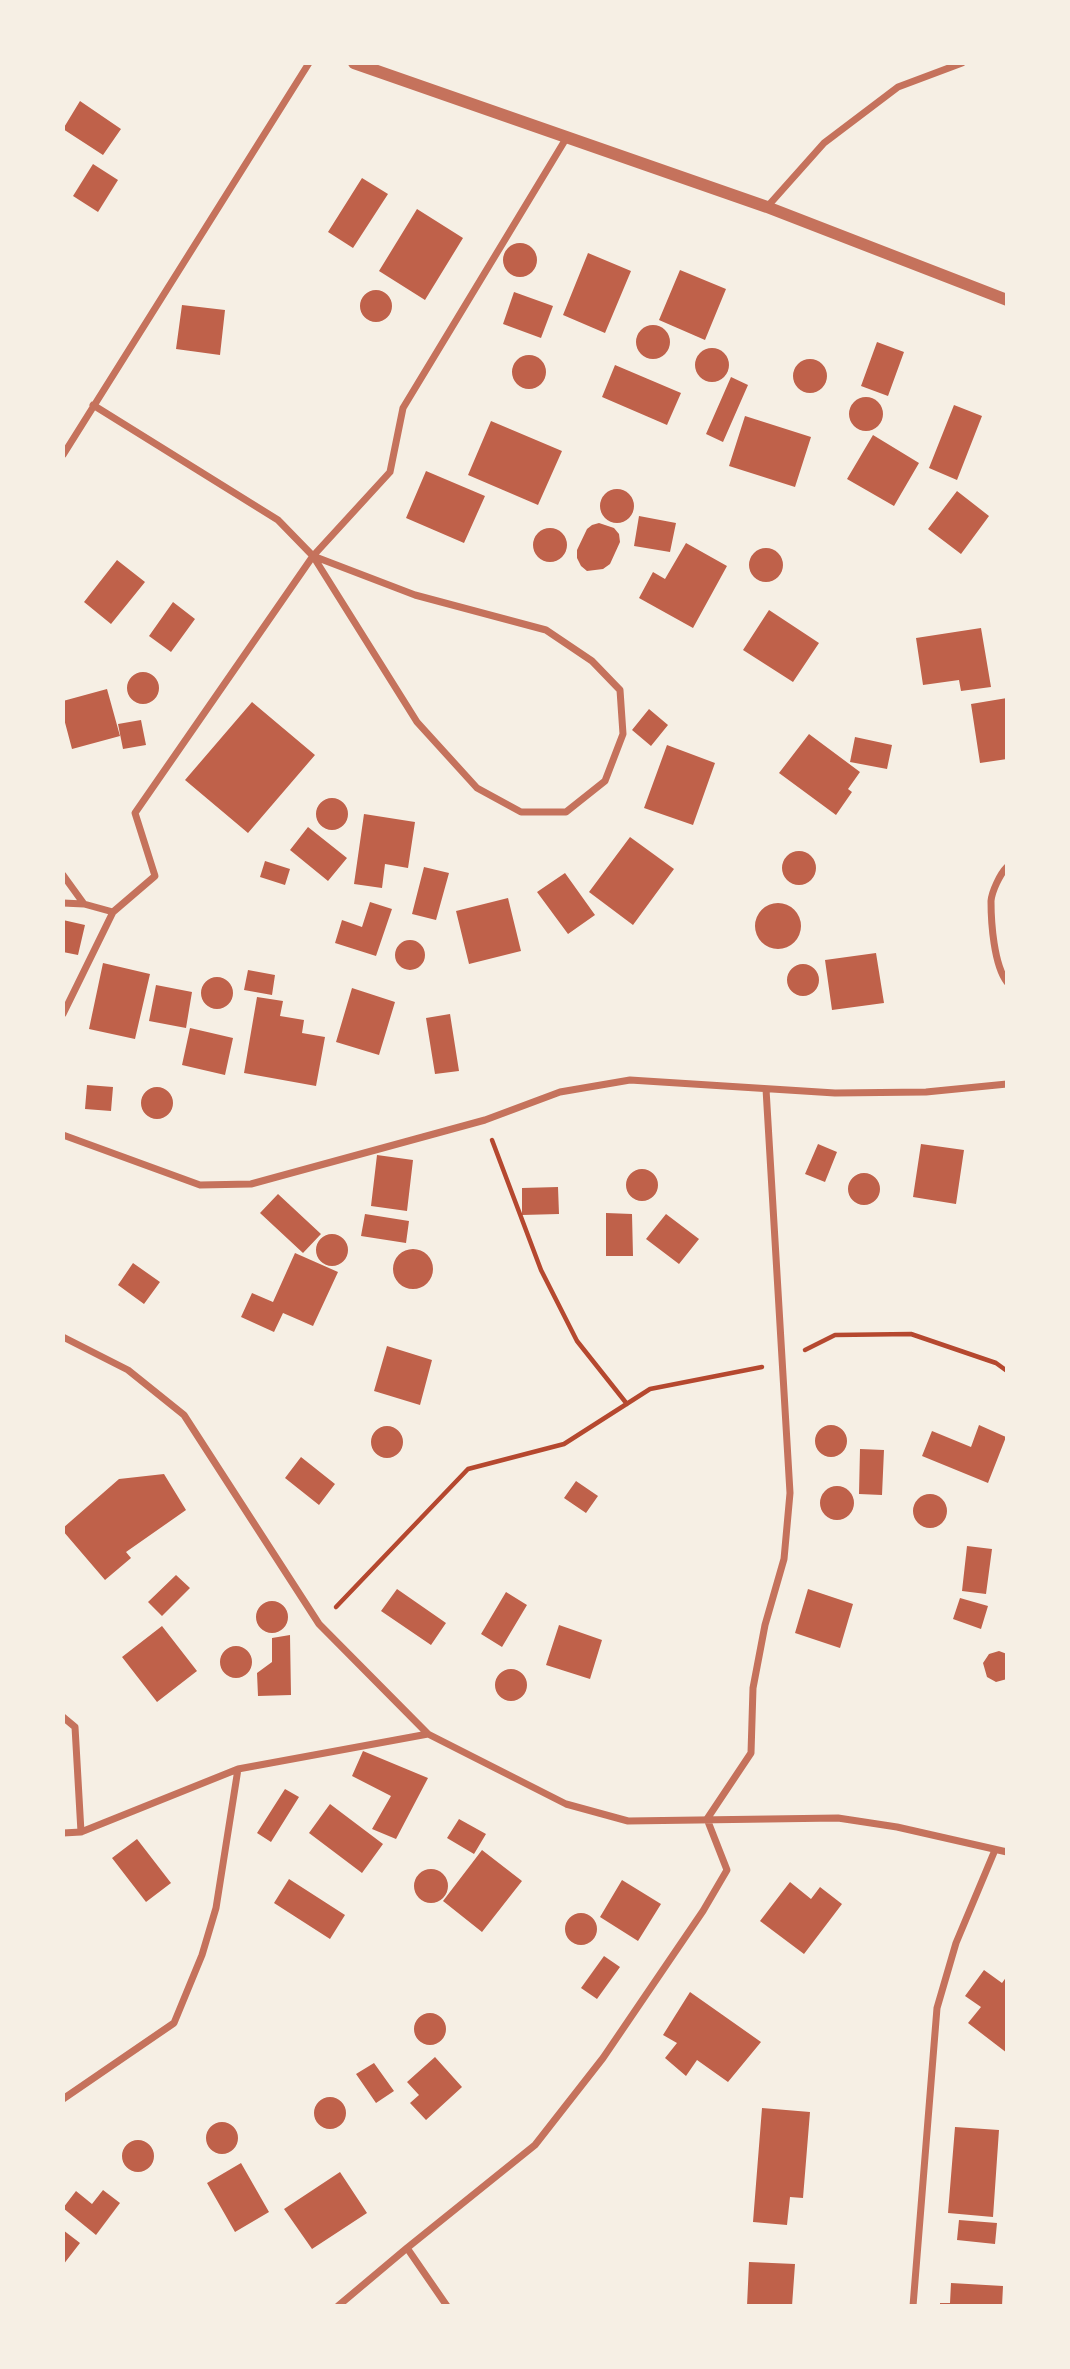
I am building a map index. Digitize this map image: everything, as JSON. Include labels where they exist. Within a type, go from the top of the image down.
[{"type":"street","points":[[63,454],[309,63]]},
{"type":"street","points":[[354,63],[767,207],[1007,300]]},
{"type":"street","points":[[767,207],[824,144],[898,87],[962,63]]},
{"type":"street","points":[[63,1014],[113,912],[155,876],[135,813],[313,556],[390,472],[403,408],[567,137]]},
{"type":"street","points":[[93,405],[278,520],[313,556],[417,722],[477,788],[521,812],[566,812],[605,781],[623,734],[620,690],[592,661],[546,630],[415,594],[313,556]]},
{"type":"street","points":[[1007,867],[1002,872],[991,899],[995,951],[1007,982]]},
{"type":"street","points":[[63,875],[84,904]]},
{"type":"street","points":[[63,903],[84,904],[113,912]]},
{"type":"street","points":[[63,1135],[200,1185],[251,1184],[485,1120],[560,1092],[629,1080],[835,1093],[926,1092],[1007,1084]]},
{"type":"street","points":[[707,1819],[751,1753],[753,1688],[765,1625],[784,1559],[790,1493],[766,1089]]},
{"type":"street","points":[[63,1337],[128,1370],[184,1415],[319,1625],[428,1734],[566,1804],[628,1821],[838,1818],[897,1827],[1007,1852]]},
{"type":"street","points":[[63,1717],[75,1727],[81,1832]]},
{"type":"street","points":[[63,1833],[81,1832],[238,1769],[428,1734]]},
{"type":"street","points":[[63,2099],[174,2023],[202,1955],[216,1908],[238,1769]]},
{"type":"street","points":[[338,2306],[535,2145],[611,2047],[704,1911],[727,1870],[707,1819]]},
{"type":"street","points":[[913,2306],[937,2008],[956,1943],[995,1850]]},
{"type":"street","points":[[407,2248],[447,2306]]},
{"type":"path","points":[[485,1120],[541,1270],[577,1341],[627,1404]]},
{"type":"path","points":[[319,1625],[468,1469],[564,1444],[650,1389],[784,1362],[835,1335],[911,1334],[996,1363],[1007,1371]]},
{"type":"building","points":[[80,101],[121,129],[103,155],[63,129]]},
{"type":"building","points":[[93,164],[118,180],[98,212],[73,196]]},
{"type":"building","points":[[362,178],[388,194],[353,248],[328,232]]},
{"type":"building","points":[[417,209],[463,238],[425,300],[379,271]]},
{"type":"building","points":[[520,243],[532,248],[537,260],[532,272],[520,277],[508,272],[503,260],[508,248]]},
{"type":"building","points":[[588,253],[631,271],[605,333],[563,315]]},
{"type":"building","points":[[680,270],[726,289],[705,340],[659,320]]},
{"type":"building","points":[[376,290],[387,295],[392,306],[387,317],[376,322],[365,317],[360,306],[365,295]]},
{"type":"building","points":[[514,292],[553,306],[541,338],[503,324]]},
{"type":"building","points":[[182,305],[225,310],[220,355],[176,349]]},
{"type":"building","points":[[653,325],[665,330],[670,342],[665,354],[653,359],[641,354],[636,342],[641,330]]},
{"type":"building","points":[[877,342],[904,352],[888,396],[861,386]]},
{"type":"building","points":[[712,348],[724,353],[729,365],[724,377],[712,382],[700,377],[695,365],[700,353]]},
{"type":"building","points":[[529,355],[541,360],[546,372],[541,384],[529,389],[517,384],[512,372],[517,360]]},
{"type":"building","points":[[810,359],[822,364],[827,376],[822,388],[810,393],[798,388],[793,376],[798,364]]},
{"type":"building","points":[[615,365],[681,393],[667,425],[602,397]]},
{"type":"building","points":[[731,377],[748,385],[723,442],[706,434]]},
{"type":"building","points":[[866,397],[878,402],[883,414],[878,426],[866,431],[854,426],[849,414],[854,402]]},
{"type":"building","points":[[954,405],[982,416],[957,480],[929,468]]},
{"type":"building","points":[[745,416],[811,437],[795,487],[729,466]]},
{"type":"building","points":[[491,421],[562,451],[538,505],[468,475]]},
{"type":"building","points":[[873,435],[919,463],[894,506],[847,479]]},
{"type":"building","points":[[426,471],[485,496],[464,543],[406,518]]},
{"type":"building","points":[[617,489],[629,494],[634,506],[629,518],[617,523],[605,518],[600,506],[605,494]]},
{"type":"building","points":[[957,491],[989,516],[961,554],[928,529]]},
{"type":"building","points":[[639,516],[676,523],[670,552],[634,546]]},
{"type":"building","points":[[599,523],[614,528],[619,534],[620,542],[610,564],[603,569],[587,571],[577,558],[577,550],[587,529]]},
{"type":"building","points":[[550,528],[562,533],[567,545],[562,557],[550,562],[538,557],[533,545],[538,533]]},
{"type":"building","points":[[686,543],[727,566],[693,628],[639,598],[653,572],[665,579]]},
{"type":"building","points":[[766,548],[778,553],[783,565],[778,577],[766,582],[754,577],[749,565],[754,553]]},
{"type":"building","points":[[117,560],[145,582],[111,624],[84,602]]},
{"type":"building","points":[[173,602],[195,619],[171,652],[149,636]]},
{"type":"building","points":[[769,610],[819,643],[793,682],[743,650]]},
{"type":"building","points":[[981,628],[991,687],[961,691],[959,680],[923,685],[916,638]]},
{"type":"building","points":[[143,672],[154,677],[159,688],[154,699],[143,704],[132,699],[127,688],[132,677]]},
{"type":"building","points":[[107,689],[120,736],[72,749],[63,715],[63,701]]},
{"type":"building","points":[[1007,698],[1007,759],[980,763],[971,704]]},
{"type":"building","points":[[252,702],[315,755],[248,833],[185,780]]},
{"type":"building","points":[[649,709],[668,725],[651,746],[632,730]]},
{"type":"building","points":[[141,720],[146,745],[123,749],[118,724]]},
{"type":"building","points":[[809,734],[860,772],[848,789],[852,792],[836,815],[779,773]]},
{"type":"building","points":[[855,737],[892,745],[887,769],[850,762]]},
{"type":"building","points":[[667,745],[715,763],[693,825],[644,808]]},
{"type":"building","points":[[332,798],[343,803],[348,814],[343,825],[332,830],[321,825],[316,814],[321,803]]},
{"type":"building","points":[[364,814],[415,822],[408,868],[385,864],[382,888],[354,884]]},
{"type":"building","points":[[308,827],[347,858],[328,881],[290,850]]},
{"type":"building","points":[[630,837],[674,869],[633,925],[589,892]]},
{"type":"building","points":[[799,851],[811,856],[816,868],[811,880],[799,885],[787,880],[782,868],[787,856]]},
{"type":"building","points":[[265,861],[290,869],[285,885],[260,877]]},
{"type":"building","points":[[424,867],[449,873],[436,920],[412,914]]},
{"type":"building","points":[[565,873],[595,915],[568,934],[537,892]]},
{"type":"building","points":[[508,898],[521,951],[469,964],[456,911]]},
{"type":"building","points":[[370,902],[392,909],[376,956],[335,943],[342,920],[362,927]]},
{"type":"building","points":[[778,903],[794,910],[801,926],[794,942],[778,949],[762,942],[755,926],[762,910]]},
{"type":"building","points":[[63,920],[85,925],[78,955],[63,952]]},
{"type":"building","points":[[410,940],[416,941],[424,949],[424,961],[416,969],[410,970],[404,969],[396,961],[395,955],[396,949],[404,941]]},
{"type":"building","points":[[876,953],[884,1003],[832,1010],[825,960]]},
{"type":"building","points":[[103,963],[150,974],[135,1039],[89,1029]]},
{"type":"building","points":[[803,964],[814,969],[819,980],[814,991],[803,996],[792,991],[787,980],[792,969]]},
{"type":"building","points":[[248,970],[275,975],[272,995],[244,990]]},
{"type":"building","points":[[217,977],[228,982],[233,993],[228,1004],[217,1009],[206,1004],[201,993],[206,982]]},
{"type":"building","points":[[156,985],[192,992],[186,1028],[149,1021]]},
{"type":"building","points":[[352,988],[395,1002],[379,1055],[336,1042]]},
{"type":"building","points":[[257,997],[283,1001],[280,1016],[304,1020],[302,1033],[325,1037],[316,1086],[244,1073]]},
{"type":"building","points":[[450,1014],[459,1071],[435,1074],[426,1018]]},
{"type":"building","points":[[190,1028],[233,1038],[225,1075],[182,1065]]},
{"type":"building","points":[[87,1085],[113,1087],[111,1111],[85,1109]]},
{"type":"building","points":[[157,1087],[168,1092],[173,1103],[168,1114],[157,1119],[146,1114],[141,1103],[146,1092]]},
{"type":"building","points":[[818,1144],[837,1152],[825,1182],[805,1174]]},
{"type":"building","points":[[921,1144],[964,1150],[956,1204],[913,1197]]},
{"type":"building","points":[[377,1155],[413,1160],[407,1211],[371,1206]]},
{"type":"building","points":[[642,1169],[653,1174],[658,1185],[653,1196],[642,1201],[631,1196],[626,1185],[631,1174]]},
{"type":"building","points":[[864,1173],[875,1178],[880,1189],[875,1200],[864,1205],[853,1200],[848,1189],[853,1178]]},
{"type":"building","points":[[558,1187],[559,1214],[522,1215],[522,1188]]},
{"type":"building","points":[[278,1194],[321,1234],[303,1253],[260,1213]]},
{"type":"building","points":[[606,1213],[632,1214],[633,1256],[606,1256]]},
{"type":"building","points":[[365,1214],[409,1221],[406,1243],[361,1236]]},
{"type":"building","points":[[666,1214],[699,1239],[679,1264],[646,1239]]},
{"type":"building","points":[[332,1234],[343,1239],[348,1250],[343,1261],[332,1266],[321,1261],[316,1250],[321,1239]]},
{"type":"building","points":[[413,1249],[427,1255],[433,1269],[427,1283],[413,1289],[399,1283],[393,1269],[399,1255]]},
{"type":"building","points":[[295,1253],[338,1272],[313,1326],[283,1313],[274,1332],[241,1317],[252,1293],[273,1302]]},
{"type":"building","points":[[133,1263],[160,1282],[144,1304],[118,1285]]},
{"type":"building","points":[[387,1346],[432,1360],[420,1405],[374,1391]]},
{"type":"building","points":[[831,1425],[842,1430],[847,1441],[842,1452],[831,1457],[820,1452],[815,1441],[820,1430]]},
{"type":"building","points":[[979,1425],[1006,1437],[988,1483],[922,1456],[932,1431],[971,1447]]},
{"type":"building","points":[[387,1426],[398,1431],[403,1442],[398,1453],[387,1458],[376,1453],[371,1442],[376,1431]]},
{"type":"building","points":[[860,1449],[884,1450],[882,1495],[859,1494]]},
{"type":"building","points":[[301,1457],[335,1484],[319,1505],[285,1478]]},
{"type":"building","points":[[164,1474],[186,1510],[126,1552],[131,1558],[105,1580],[63,1528],[119,1479]]},
{"type":"building","points":[[576,1481],[598,1496],[586,1513],[564,1498]]},
{"type":"building","points":[[837,1486],[849,1491],[854,1503],[849,1515],[837,1520],[825,1515],[820,1503],[825,1491]]},
{"type":"building","points":[[930,1494],[942,1499],[947,1511],[942,1523],[930,1528],[918,1523],[913,1511],[918,1499]]},
{"type":"building","points":[[967,1546],[992,1549],[986,1594],[962,1591]]},
{"type":"building","points":[[176,1575],[190,1588],[162,1616],[148,1602]]},
{"type":"building","points":[[397,1589],[446,1623],[431,1645],[381,1611]]},
{"type":"building","points":[[808,1589],[853,1604],[840,1648],[795,1633]]},
{"type":"building","points":[[506,1592],[527,1605],[502,1647],[481,1634]]},
{"type":"building","points":[[960,1598],[988,1606],[981,1629],[953,1619]]},
{"type":"building","points":[[272,1601],[283,1606],[288,1617],[283,1628],[272,1633],[261,1628],[256,1617],[261,1606]]},
{"type":"building","points":[[559,1625],[602,1640],[590,1679],[546,1665]]},
{"type":"building","points":[[162,1626],[197,1671],[157,1702],[122,1657]]},
{"type":"building","points":[[290,1635],[291,1695],[258,1696],[257,1673],[272,1662],[272,1638]]},
{"type":"building","points":[[236,1646],[247,1651],[252,1662],[247,1673],[236,1678],[225,1673],[220,1662],[225,1651]]},
{"type":"building","points":[[999,1651],[1007,1654],[1007,1679],[996,1682],[987,1677],[983,1663],[989,1654]]},
{"type":"building","points":[[511,1669],[522,1674],[527,1685],[522,1696],[511,1701],[500,1696],[495,1685],[500,1674]]},
{"type":"building","points":[[363,1751],[428,1778],[396,1839],[372,1829],[391,1796],[352,1776]]},
{"type":"building","points":[[285,1789],[299,1797],[271,1842],[257,1833]]},
{"type":"building","points":[[330,1804],[383,1844],[362,1873],[309,1833]]},
{"type":"building","points":[[459,1819],[486,1834],[474,1854],[447,1838]]},
{"type":"building","points":[[137,1839],[171,1883],[146,1902],[112,1858]]},
{"type":"building","points":[[482,1850],[522,1881],[482,1932],[443,1901]]},
{"type":"building","points":[[431,1869],[443,1874],[448,1886],[443,1898],[431,1903],[419,1898],[414,1886],[419,1874]]},
{"type":"building","points":[[289,1879],[345,1915],[330,1939],[274,1903]]},
{"type":"building","points":[[622,1880],[661,1904],[638,1941],[600,1917]]},
{"type":"building","points":[[790,1882],[811,1899],[820,1887],[842,1904],[804,1954],[760,1921]]},
{"type":"building","points":[[581,1913],[592,1918],[597,1929],[592,1940],[581,1945],[570,1940],[565,1929],[570,1918]]},
{"type":"building","points":[[604,1956],[620,1967],[597,1999],[581,1988]]},
{"type":"building","points":[[984,1970],[1002,1983],[1007,1976],[1007,2053],[968,2023],[981,2007],[965,1996]]},
{"type":"building","points":[[690,1992],[761,2042],[728,2082],[697,2060],[686,2076],[665,2058],[677,2043],[663,2035]]},
{"type":"building","points":[[430,2013],[441,2018],[446,2029],[441,2040],[430,2045],[419,2040],[414,2029],[419,2018]]},
{"type":"building","points":[[435,2057],[462,2087],[426,2120],[410,2103],[419,2095],[407,2082]]},
{"type":"building","points":[[374,2063],[394,2091],[376,2103],[356,2074]]},
{"type":"building","points":[[330,2097],[341,2102],[346,2113],[341,2124],[330,2129],[319,2124],[314,2113],[319,2102]]},
{"type":"building","points":[[762,2108],[810,2112],[803,2198],[790,2197],[787,2225],[753,2222]]},
{"type":"building","points":[[222,2122],[233,2127],[238,2138],[233,2149],[222,2154],[211,2149],[206,2138],[211,2127]]},
{"type":"building","points":[[955,2127],[999,2130],[993,2217],[948,2213]]},
{"type":"building","points":[[138,2140],[149,2145],[154,2156],[149,2167],[138,2172],[127,2167],[122,2156],[127,2145]]},
{"type":"building","points":[[241,2163],[269,2212],[235,2232],[207,2183]]},
{"type":"building","points":[[340,2172],[367,2213],[312,2249],[284,2209]]},
{"type":"building","points":[[103,2190],[120,2203],[96,2235],[63,2208],[76,2191],[92,2204]]},
{"type":"building","points":[[959,2220],[997,2223],[995,2244],[957,2240]]},
{"type":"building","points":[[63,2230],[80,2243],[63,2265]]},
{"type":"building","points":[[749,2262],[795,2264],[792,2306],[747,2306]]},
{"type":"building","points":[[951,2283],[1003,2286],[1002,2306],[940,2306],[940,2303],[950,2303]]}]
